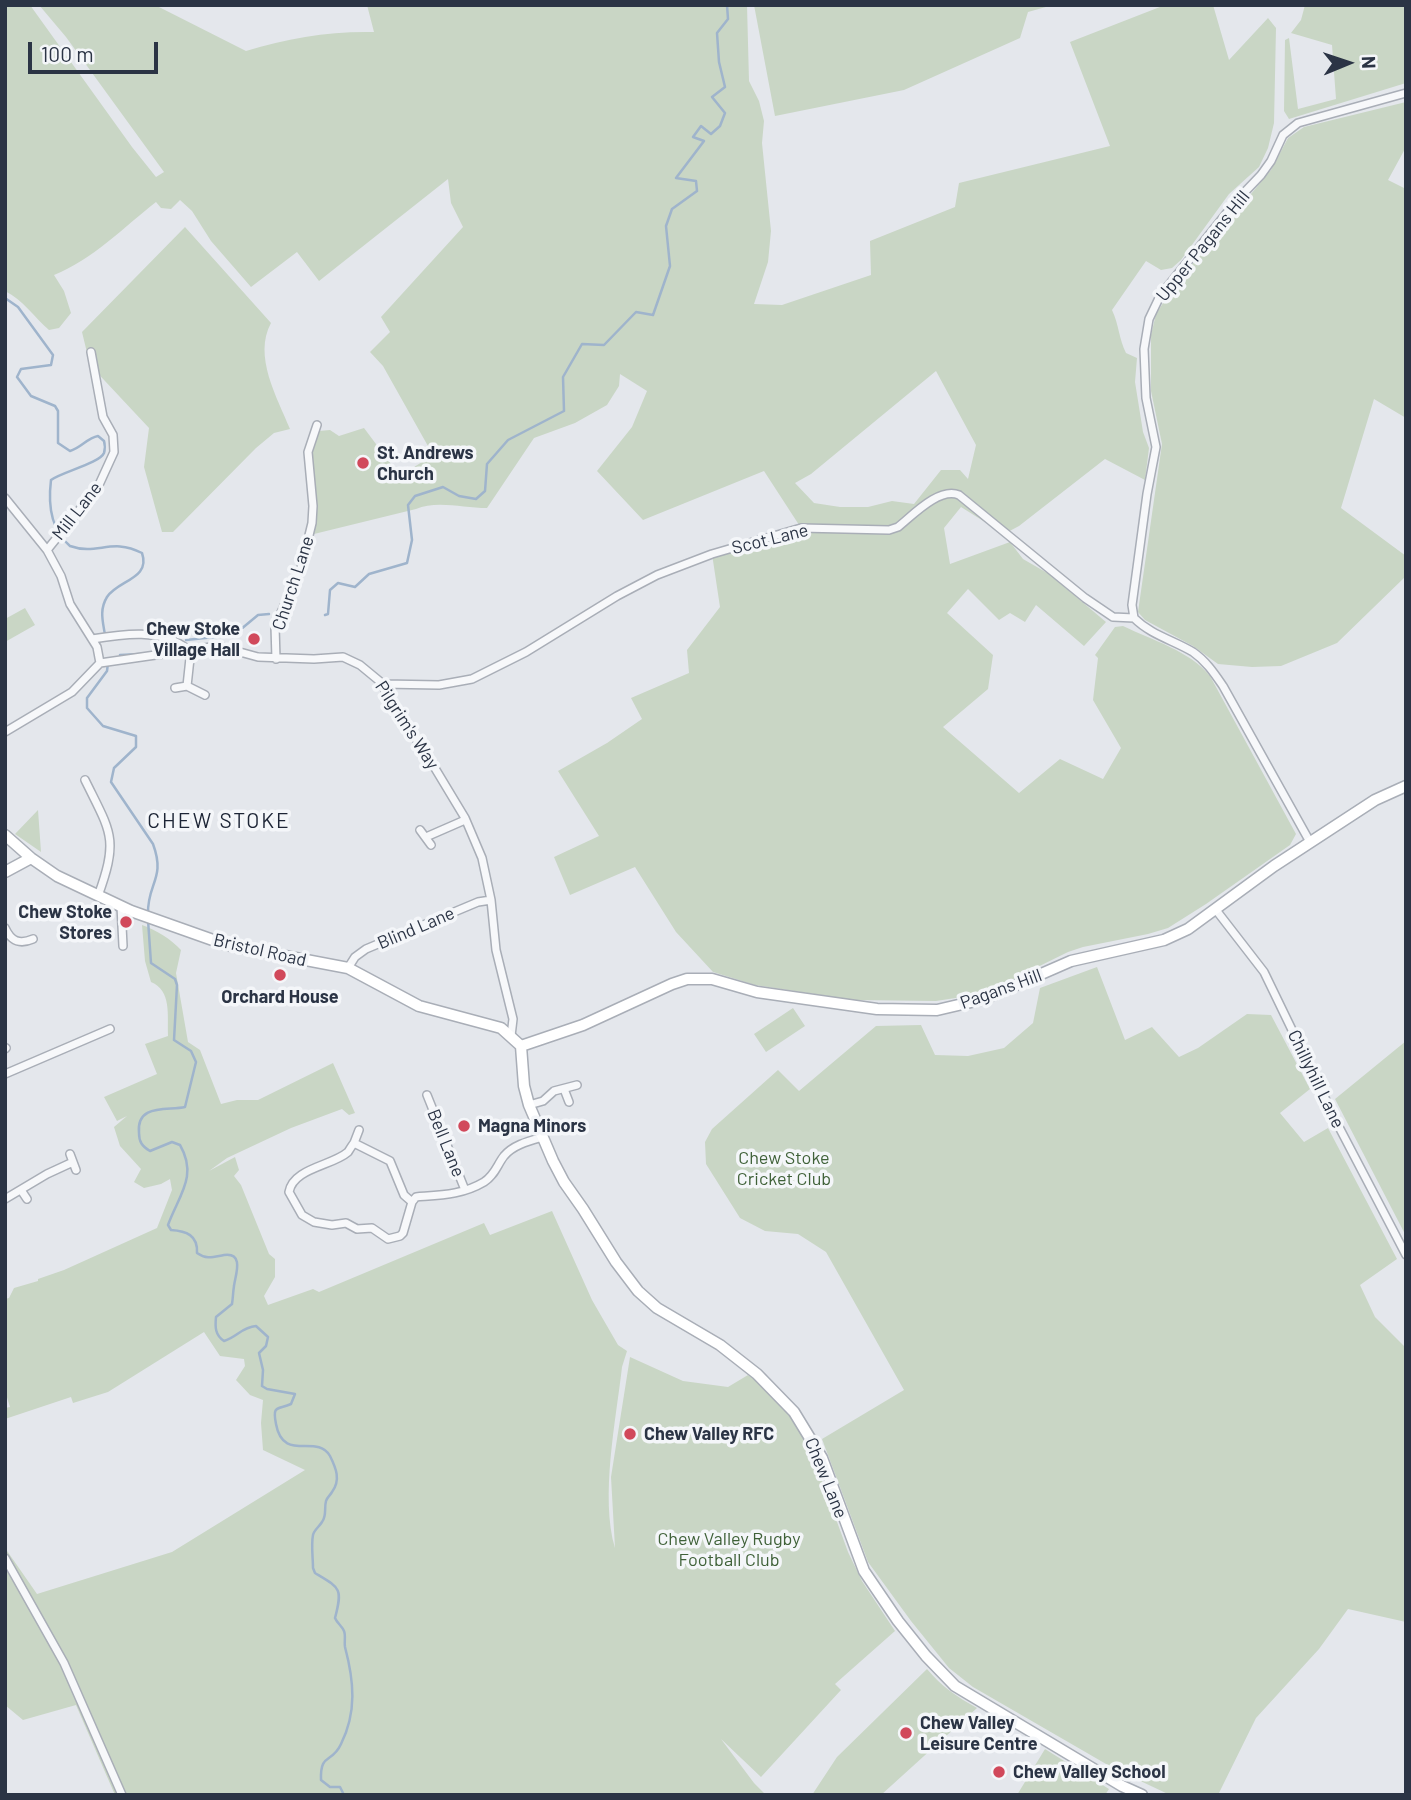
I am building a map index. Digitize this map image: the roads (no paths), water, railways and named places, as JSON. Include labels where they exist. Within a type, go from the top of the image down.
[{"type":"main road","name":"Pagans Hill","points":[[521,1046],[583,1026],[687,979],[712,979],[757,992],[877,1009],[921,1011],[958,1006],[1011,989],[1071,961],[1164,940],[1188,929],[1310,842],[1375,800],[1406,786]]},
{"type":"main road","name":"Bristol Road","points":[[5,835],[57,876],[154,920],[227,945],[348,968],[419,1006],[501,1028],[521,1046]]},
{"type":"main road","points":[[5,872],[31,858]]},
{"type":"main road","name":"Chew Lane","points":[[521,1046],[524,1086],[542,1137],[564,1182],[615,1262],[638,1291],[657,1308],[719,1345],[748,1367],[794,1412],[822,1458],[864,1571],[898,1621],[945,1677],[982,1703],[1122,1786],[1142,1795]]},
{"type":"street","name":"Upper Pagans Hill","points":[[1133,618],[1132,605],[1143,522],[1156,447],[1146,398],[1144,349],[1149,319],[1160,296],[1238,199],[1261,175],[1283,135],[1298,123],[1406,93]]},
{"type":"street","name":"Mill Lane","points":[[47,550],[98,487],[114,452],[113,435],[103,417],[91,352]]},
{"type":"street","name":"Church Lane","points":[[276,659],[275,626],[301,568],[312,523],[308,452],[317,425]]},
{"type":"street","name":"Scot Lane","points":[[383,684],[439,685],[472,679],[526,652],[602,604],[657,575],[712,554],[801,528],[889,530],[898,527],[942,494],[952,492],[1010,534],[1085,598],[1112,617],[1133,618]]},
{"type":"street","points":[[5,498],[47,550],[61,576],[70,604],[97,646],[101,663],[72,692],[5,732]]},
{"type":"street","points":[[1133,618],[1154,635],[1192,652],[1210,667],[1310,842]]},
{"type":"street","points":[[92,639],[153,635],[172,639],[189,649],[187,686]]},
{"type":"street","name":"Pilgrim's Way","points":[[101,663],[218,646],[276,659],[343,657],[360,664],[383,684],[387,697],[427,755],[466,820],[482,858],[491,900],[496,950],[513,1019],[511,1036]]},
{"type":"street","points":[[175,688],[187,686],[205,695]]},
{"type":"street","points":[[85,780],[98,816],[109,829],[112,841],[106,877],[98,896]]},
{"type":"street","points":[[420,830],[428,841],[466,820]]},
{"type":"street","name":"Blind Lane","points":[[348,968],[355,957],[366,949],[478,902],[491,900]]},
{"type":"street","points":[[121,906],[123,946]]},
{"type":"street","name":"Chillyhill Lane","points":[[1216,910],[1264,972],[1406,1255]]},
{"type":"street","points":[[5,928],[9,937],[15,941],[25,943],[33,939]]},
{"type":"street","points":[[5,1074],[110,1028]]},
{"type":"street","points":[[529,1105],[543,1101],[554,1091],[578,1085]]},
{"type":"street","points":[[564,1088],[569,1102]]},
{"type":"street","name":"Bell Lane","points":[[427,1096],[465,1190]]},
{"type":"street","points":[[359,1130],[348,1152],[318,1165],[294,1180],[289,1192],[302,1215],[325,1225],[346,1223],[356,1229],[372,1228],[388,1239],[394,1239],[403,1233],[412,1202],[416,1198],[454,1195],[484,1182],[494,1174],[506,1153],[542,1137]]},
{"type":"street","points":[[354,1143],[390,1161],[404,1195],[412,1202]]},
{"type":"street","points":[[5,1199],[73,1162]]},
{"type":"street","points":[[21,1190],[27,1199]]},
{"type":"street","points":[[5,1558],[64,1663],[122,1795]]},
{"type":"waterway","points":[[325,615],[328,614],[330,590],[338,583],[355,587],[369,574],[407,563],[412,540],[408,505],[415,496],[443,487],[459,496],[476,499],[485,491],[487,464],[508,440],[564,411],[563,377],[582,344],[604,345],[636,312],[653,315],[670,266],[666,226],[672,209],[697,191],[696,181],[676,178],[704,141],[693,137],[701,126],[711,134],[720,126],[725,113],[712,97],[725,87],[719,62],[717,33],[728,19],[727,5]]},
{"type":"waterway","points":[[5,298],[18,307],[53,355],[51,365],[21,369],[17,377],[31,396],[55,406],[58,411],[58,443],[70,451],[98,436],[104,441],[101,457],[51,480],[52,516],[59,532],[70,546],[80,549],[113,546],[142,553],[144,562],[138,574],[107,597],[102,616],[105,635]]},
{"type":"waterway","points":[[186,640],[234,635],[258,615],[269,614]]},
{"type":"waterway","points":[[120,655],[141,654]]},
{"type":"waterway","points":[[108,663],[107,671],[87,698],[87,708],[103,726],[136,736],[136,747],[114,768],[111,782],[153,844],[158,865],[148,914]]},
{"type":"waterway","points":[[148,920],[151,963],[175,979],[177,985],[174,1040],[191,1051],[196,1062],[185,1107],[154,1110],[139,1123],[141,1144],[147,1149],[150,1151],[172,1142],[180,1145],[185,1156],[185,1185],[168,1225],[171,1230],[190,1235],[197,1247],[197,1253],[204,1257],[235,1257],[237,1266],[232,1304],[216,1317],[217,1333],[224,1341],[256,1326],[268,1337],[266,1346],[259,1353],[263,1370],[262,1386],[295,1394],[291,1404],[276,1410],[275,1418],[280,1436],[293,1445],[324,1450],[336,1470],[335,1488],[326,1501],[324,1520],[314,1533],[312,1547],[315,1573],[330,1582],[339,1595],[335,1618],[345,1633],[352,1696],[350,1720],[338,1750],[322,1765],[321,1771],[321,1780],[330,1787],[340,1787],[344,1795]]},
{"type":"place","name":"St. Andrews Church","points":[[363,463]]},
{"type":"place","name":"Chew Stoke Village Hall","points":[[254,639]]},
{"type":"place","name":"Chew Stoke Stores","points":[[126,922]]},
{"type":"place","name":"Orchard House","points":[[280,975]]},
{"type":"place","name":"Magna Minors","points":[[464,1126]]},
{"type":"place","name":"Chew Valley RFC","points":[[630,1434]]},
{"type":"place","name":"Chew Valley Leisure Centre","points":[[906,1733]]},
{"type":"place","name":"Chew Valley School","points":[[999,1772]]},
{"type":"district","name":"CHEW STOKE","points":[[219,821]]},
{"type":"park label","name":"Chew Stoke Cricket Club","points":[[784,1168]]},
{"type":"park label","name":"Chew Valley Rugby Football Club","points":[[729,1549]]}]
